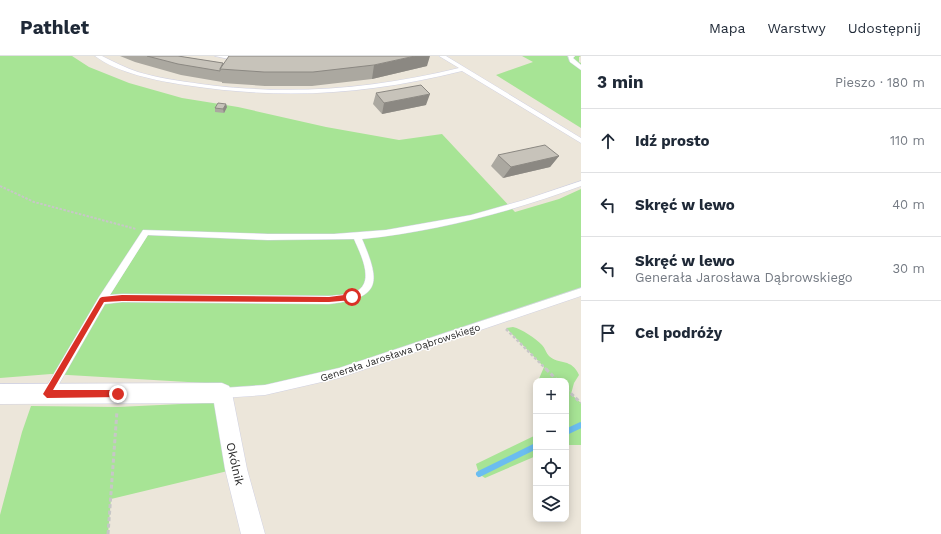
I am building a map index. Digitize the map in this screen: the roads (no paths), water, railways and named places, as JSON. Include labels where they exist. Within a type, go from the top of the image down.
[{"type":"street","name":"Generała Jarosława Dąbrowskiego","points":[[0,394],[118,394],[169,392],[222,393]]},
{"type":"street","name":"Okólnik","points":[[222,393],[236,469],[253,534]]},
{"type":"lane","points":[[98,56],[131,71],[155,78],[237,92],[279,94],[326,92],[380,86],[412,81],[463,69]]},
{"type":"lane","points":[[218,56],[246,59]]},
{"type":"lane","points":[[442,56],[581,141]]},
{"type":"lane","points":[[572,56],[570,57],[572,61],[581,68]]},
{"type":"lane","points":[[47,394],[102,300],[146,232],[271,237],[357,236],[472,218],[511,208],[581,183]]},
{"type":"lane","points":[[102,300],[122,298],[329,300],[352,297],[365,290],[369,282],[370,270],[357,236]]},
{"type":"lane","name":"Generała Jarosława Dąbrowskiego","points":[[222,393],[265,390],[338,373],[581,292]]},
{"type":"waterway","points":[[569,431],[581,425]]},
{"type":"waterway","points":[[479,474],[533,447]]}]
